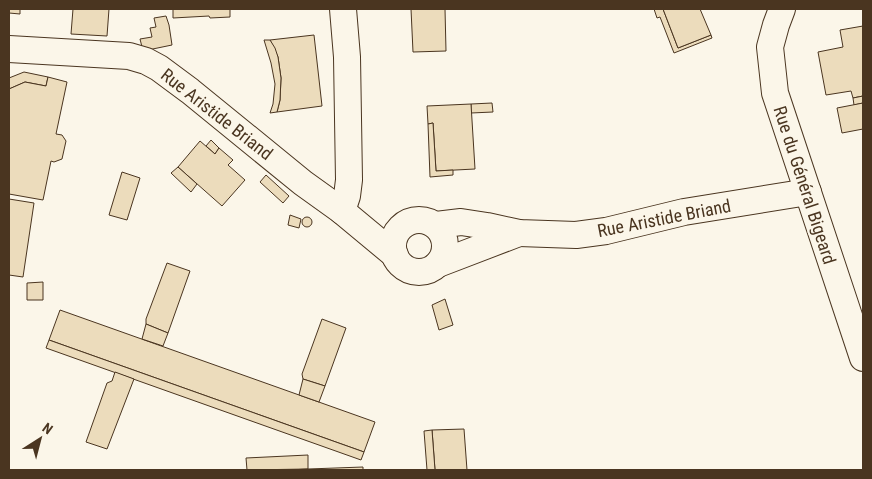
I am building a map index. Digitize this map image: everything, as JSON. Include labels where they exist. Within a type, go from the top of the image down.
[{"type":"street","points":[[342,211],[349,180],[347,57],[343,9]]},
{"type":"street","name":"Rue du Général Bigeard","points":[[782,9],[770,47],[775,93],[863,358]]},
{"type":"street","name":"Rue Aristide Briand","points":[[9,49],[129,56],[146,61],[159,68],[190,91],[395,255]]},
{"type":"street","name":"Rue Aristide Briand","points":[[519,233],[438,264],[423,272],[414,272],[399,262],[393,246],[398,230],[412,220],[420,219],[436,225],[461,222],[519,233],[576,235],[606,231],[684,212],[808,192]]},
{"type":"street","points":[[436,225],[442,232],[446,248],[438,264]]},
{"type":"building","points":[[9,9],[20,9],[20,14],[9,13]]},
{"type":"building","points":[[73,9],[109,9],[107,36],[71,34]]},
{"type":"building","points":[[173,9],[230,9],[230,17],[173,18]]},
{"type":"building","points":[[411,9],[445,9],[446,51],[413,52]]},
{"type":"building","points":[[654,9],[663,9],[678,48],[711,35],[712,38],[674,53],[660,17],[657,18]]},
{"type":"building","points":[[663,9],[700,9],[711,35],[678,48]]},
{"type":"building","points":[[166,16],[172,45],[143,51],[140,39],[152,37],[150,28],[156,27],[154,18]]},
{"type":"building","points":[[863,26],[863,96],[853,98],[851,91],[826,95],[818,52],[843,47],[840,30]]},
{"type":"building","points":[[314,35],[322,106],[277,112],[280,100],[281,78],[278,57],[270,40]]},
{"type":"building","points":[[264,40],[270,40],[275,48],[281,78],[280,100],[277,112],[270,113],[275,84]]},
{"type":"building","points":[[24,72],[48,77],[46,86],[25,82],[9,89],[9,78]]},
{"type":"building","points":[[48,77],[67,82],[56,134],[62,135],[66,141],[62,159],[54,162],[51,161],[43,200],[9,194],[9,89],[25,82],[46,86]]},
{"type":"building","points":[[863,96],[863,103],[854,105],[853,98]]},
{"type":"building","points":[[492,103],[493,112],[471,113],[471,104]]},
{"type":"building","points":[[863,103],[863,129],[842,133],[837,108]]},
{"type":"building","points":[[471,104],[475,169],[436,171],[433,123],[428,124],[427,106]]},
{"type":"building","points":[[433,123],[436,171],[453,170],[453,175],[430,177],[428,124]]},
{"type":"building","points":[[211,140],[219,148],[215,154],[206,146]]},
{"type":"building","points":[[200,141],[215,154],[219,148],[233,160],[228,165],[245,180],[222,206],[178,167]]},
{"type":"building","points":[[178,167],[197,184],[191,192],[171,173]]},
{"type":"building","points":[[122,172],[140,178],[127,220],[109,215]]},
{"type":"building","points":[[266,175],[289,196],[283,203],[260,182]]},
{"type":"building","points":[[9,199],[34,203],[23,277],[9,275]]},
{"type":"building","points":[[290,215],[301,219],[299,228],[288,225]]},
{"type":"building","points":[[307,217],[312,222],[307,227],[302,222]]},
{"type":"building","points":[[167,263],[190,271],[168,333],[146,324],[146,319]]},
{"type":"building","points":[[43,282],[43,300],[27,300],[27,283]]},
{"type":"building","points":[[445,299],[453,325],[439,330],[432,305]]},
{"type":"building","points":[[60,310],[375,422],[364,452],[49,340]]},
{"type":"building","points":[[322,319],[346,328],[325,386],[303,379],[302,374]]},
{"type":"building","points":[[146,324],[168,333],[163,346],[142,339]]},
{"type":"building","points":[[49,340],[364,452],[361,460],[46,348]]},
{"type":"building","points":[[115,372],[134,379],[107,449],[86,442],[107,383],[112,381]]},
{"type":"building","points":[[303,379],[325,386],[319,402],[299,395]]},
{"type":"building","points":[[464,429],[467,470],[435,470],[432,430]]},
{"type":"building","points":[[432,430],[435,470],[427,470],[424,431]]},
{"type":"building","points":[[308,455],[308,469],[247,470],[246,458]]},
{"type":"building","points":[[363,467],[363,470],[289,470],[308,469]]}]
